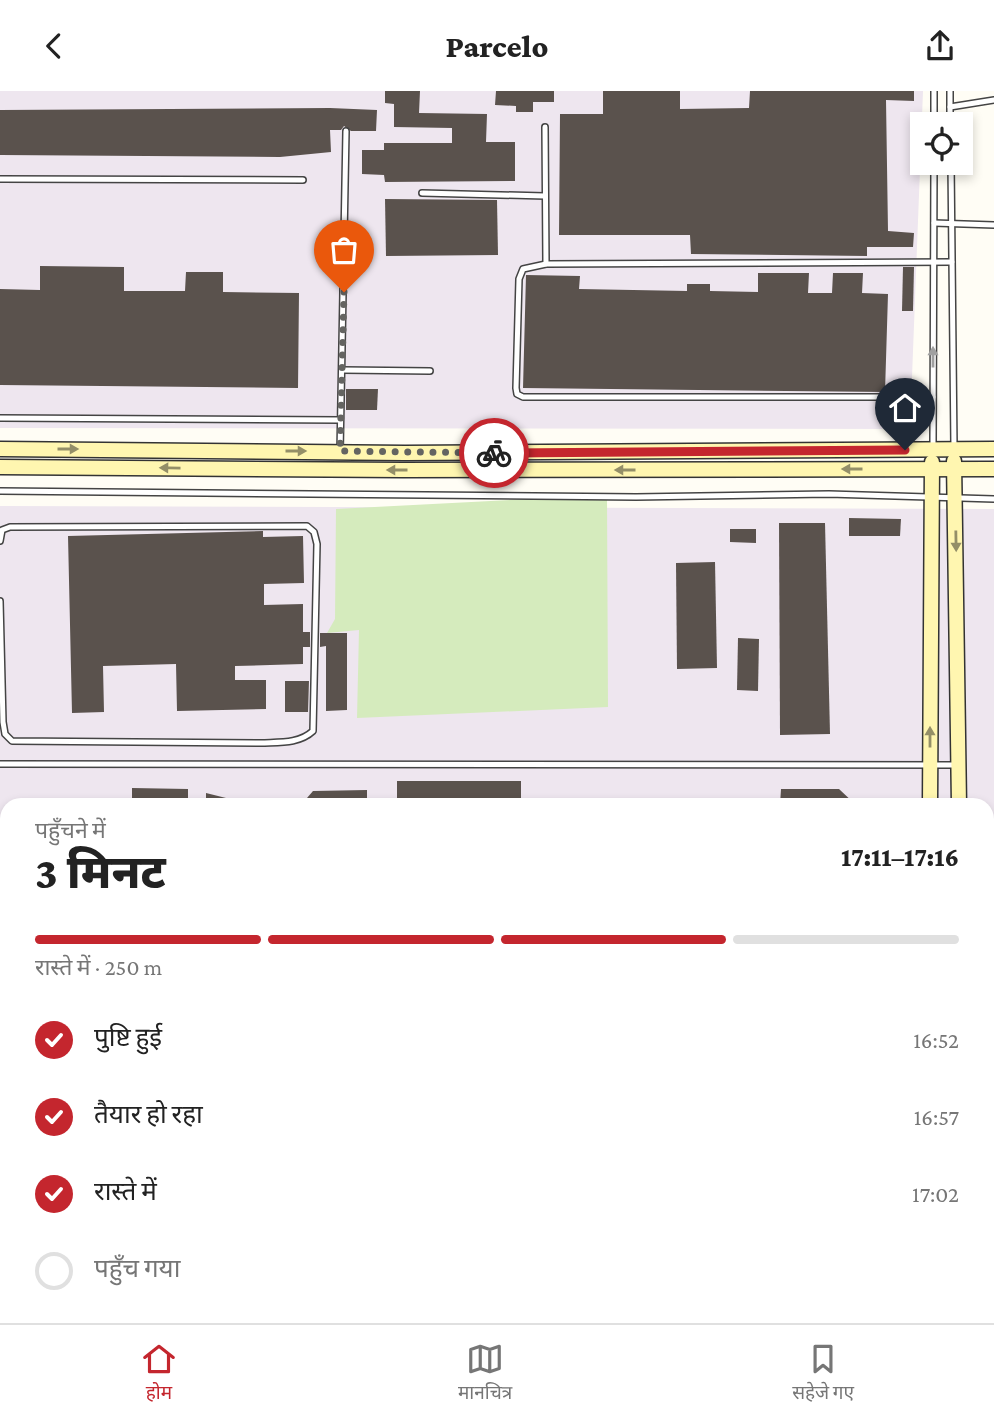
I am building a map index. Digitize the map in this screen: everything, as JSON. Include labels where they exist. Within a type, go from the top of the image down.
[{"type":"street","points":[[0,449],[994,449]]},
{"type":"street","points":[[954,449],[959,798]]},
{"type":"street","points":[[930,798],[933,450]]},
{"type":"street","points":[[0,467],[340,470],[994,469]]},
{"type":"lane","points":[[934,91],[934,112]]},
{"type":"lane","points":[[950,91],[950,112]]},
{"type":"lane","points":[[950,107],[994,100]]},
{"type":"lane","points":[[545,127],[546,264]]},
{"type":"lane","points":[[340,470],[346,131]]},
{"type":"lane","points":[[933,450],[934,175]]},
{"type":"lane","points":[[951,175],[954,449]]},
{"type":"lane","points":[[0,179],[303,180]]},
{"type":"lane","points":[[422,193],[545,196]]},
{"type":"lane","points":[[934,223],[994,225]]},
{"type":"lane","points":[[933,397],[523,397],[517,394],[516,388],[519,279],[523,269],[546,264],[952,262]]},
{"type":"lane","points":[[343,370],[430,371]]},
{"type":"lane","points":[[0,418],[340,420]]},
{"type":"lane","points":[[0,491],[636,497],[829,495],[994,499]]},
{"type":"lane","points":[[0,541],[2,530],[10,527],[307,526],[314,531],[317,544],[313,731],[306,737],[291,742],[261,743],[12,741],[5,734],[3,722],[0,601]]},
{"type":"lane","points":[[0,764],[959,765]]},
{"type":"shaded area","points":[[0,91],[923,91],[922,112],[910,112],[910,175],[920,175],[910,429],[0,428]]},
{"type":"shaded area","points":[[0,506],[994,509],[994,798],[0,798]]},
{"type":"green space","points":[[607,495],[608,707],[357,718],[359,630],[327,633],[335,619],[336,509]]},
{"type":"building","points":[[385,91],[420,91],[419,113],[487,114],[486,142],[515,142],[515,181],[385,182],[384,175],[362,174],[362,150],[384,150],[384,143],[452,143],[452,128],[394,127],[394,104],[385,103]]},
{"type":"building","points":[[496,91],[554,91],[554,102],[533,102],[533,112],[516,112],[516,106],[495,105]]},
{"type":"building","points":[[603,91],[680,91],[680,109],[749,108],[750,91],[914,91],[914,101],[886,100],[888,231],[914,233],[913,247],[867,247],[867,256],[691,254],[690,235],[559,235],[560,114],[603,114]]},
{"type":"building","points":[[0,110],[377,110],[376,131],[351,131],[344,126],[341,130],[330,130],[331,152],[280,157],[0,155]]},
{"type":"building","points":[[385,199],[497,200],[498,255],[386,256]]},
{"type":"building","points":[[40,266],[124,267],[124,291],[185,291],[186,272],[223,272],[223,292],[299,293],[298,388],[0,385],[0,289],[40,290]]},
{"type":"building","points":[[903,267],[914,267],[913,311],[902,311]]},
{"type":"building","points":[[758,273],[809,273],[808,293],[832,293],[833,273],[863,273],[862,293],[888,294],[885,392],[523,388],[526,275],[580,276],[579,289],[687,291],[687,284],[710,284],[710,291],[758,292]]},
{"type":"building","points":[[346,389],[378,389],[377,410],[346,410]]},
{"type":"building","points":[[849,518],[901,519],[900,536],[849,536]]},
{"type":"building","points":[[779,523],[825,523],[830,734],[780,735]]},
{"type":"building","points":[[730,529],[756,529],[756,543],[730,542]]},
{"type":"building","points":[[263,531],[263,537],[303,536],[304,583],[264,584],[264,605],[303,604],[303,632],[310,632],[310,647],[303,647],[303,664],[235,666],[235,680],[266,680],[266,709],[177,711],[176,664],[103,666],[104,712],[72,713],[68,536]]},
{"type":"building","points":[[715,562],[717,668],[677,669],[676,563]]},
{"type":"building","points":[[320,633],[347,633],[347,710],[326,711],[326,646],[320,647]]},
{"type":"building","points":[[738,638],[759,639],[758,691],[737,690]]},
{"type":"building","points":[[285,681],[309,681],[308,712],[285,712]]},
{"type":"building","points":[[397,781],[521,781],[521,798],[397,798]]},
{"type":"building","points":[[132,788],[188,789],[188,798],[132,798]]},
{"type":"building","points":[[781,789],[839,789],[849,798],[780,798]]},
{"type":"building","points":[[367,790],[367,798],[307,798],[313,791]]},
{"type":"building","points":[[206,793],[226,798],[206,798]]},
{"type":"way so far","points":[[344,292],[340,451],[494,453]]},
{"type":"route","points":[[494,453],[905,450]]}]
